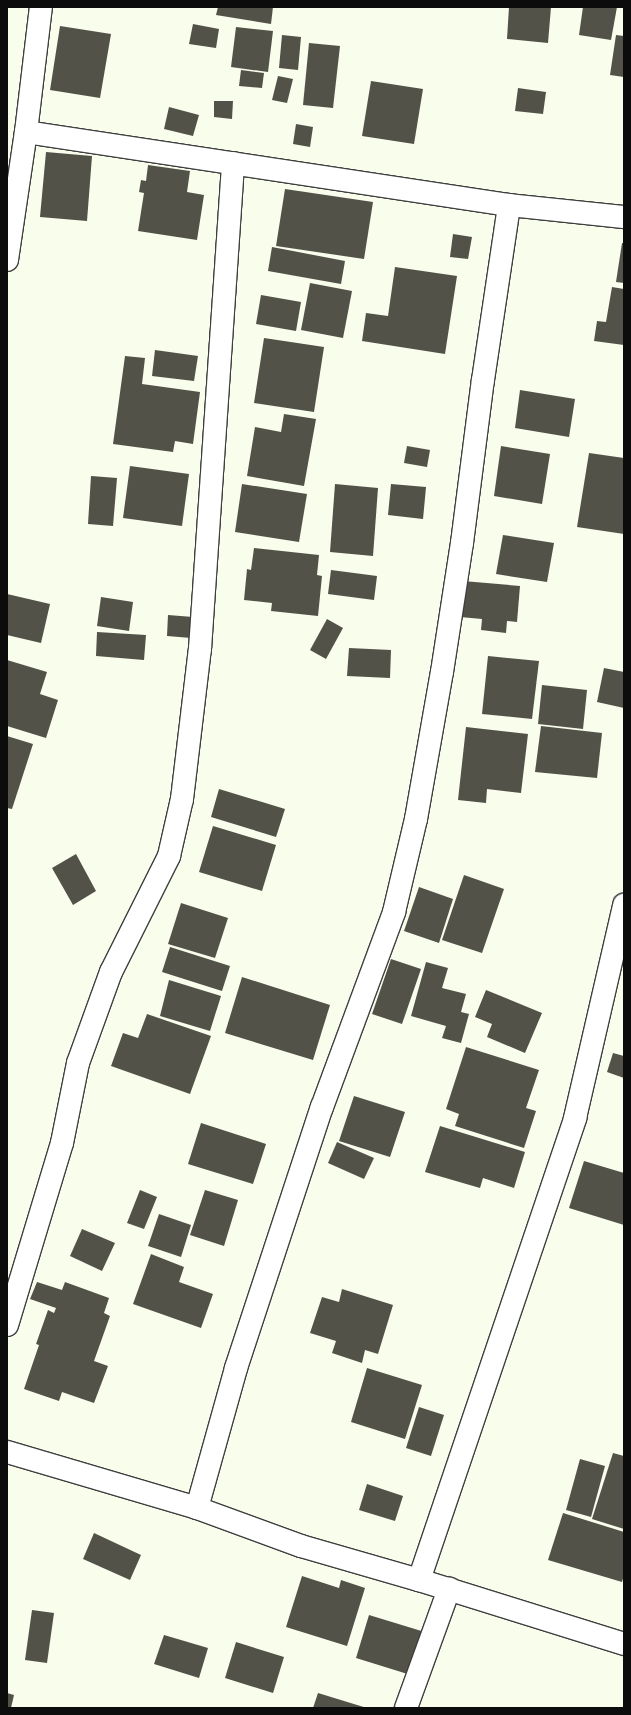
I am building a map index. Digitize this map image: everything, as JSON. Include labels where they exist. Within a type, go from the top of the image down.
[{"type":"street","points":[[7,260],[26,132],[41,7]]},
{"type":"street","points":[[26,132],[509,205],[624,217]]},
{"type":"street","points":[[7,1325],[62,1143],[78,1063],[111,972],[169,856],[182,799],[200,648],[232,163]]},
{"type":"street","points":[[197,1508],[236,1368],[322,1107],[394,912],[416,819],[442,672],[462,544],[483,380],[509,205]]},
{"type":"street","points":[[420,1580],[575,1118],[624,905]]},
{"type":"street","points":[[7,1452],[197,1508],[301,1546],[420,1580],[624,1644]]},
{"type":"street","points":[[406,1708],[449,1589]]},
{"type":"building","points":[[218,7],[273,7],[271,24],[216,15]]},
{"type":"building","points":[[509,7],[551,7],[548,43],[507,39]]},
{"type":"building","points":[[583,7],[617,7],[611,40],[579,35]]},
{"type":"building","points":[[193,24],[219,29],[216,48],[189,44]]},
{"type":"building","points":[[60,26],[111,34],[100,98],[50,90]]},
{"type":"building","points":[[236,27],[273,31],[268,72],[231,67]]},
{"type":"building","points":[[282,35],[301,37],[298,70],[279,68]]},
{"type":"building","points":[[616,35],[624,36],[624,77],[610,75]]},
{"type":"building","points":[[309,43],[340,46],[333,108],[303,105]]},
{"type":"building","points":[[241,70],[264,73],[262,88],[239,86]]},
{"type":"building","points":[[278,76],[293,79],[287,103],[272,100]]},
{"type":"building","points":[[371,81],[423,89],[414,144],[362,136]]},
{"type":"building","points":[[518,88],[546,92],[543,114],[515,111]]},
{"type":"building","points":[[214,101],[233,101],[232,119],[214,117]]},
{"type":"building","points":[[169,107],[199,115],[193,136],[164,129]]},
{"type":"building","points":[[296,124],[313,127],[310,147],[293,144]]},
{"type":"building","points":[[46,152],[92,156],[87,221],[40,217]]},
{"type":"building","points":[[148,165],[190,171],[187,192],[204,195],[197,240],[138,231],[144,193],[139,192],[141,180],[146,181]]},
{"type":"building","points":[[285,189],[373,202],[364,259],[276,246]]},
{"type":"building","points":[[453,234],[472,237],[468,259],[450,257]]},
{"type":"building","points":[[622,243],[624,243],[624,283],[616,282]]},
{"type":"building","points":[[272,247],[345,261],[341,284],[268,271]]},
{"type":"building","points":[[395,267],[457,276],[445,354],[362,341],[366,313],[388,316]]},
{"type":"building","points":[[310,283],[352,291],[343,338],[301,330]]},
{"type":"building","points":[[612,287],[624,289],[624,345],[594,341],[597,321],[606,322]]},
{"type":"building","points":[[261,295],[301,302],[296,331],[256,324]]},
{"type":"building","points":[[264,338],[324,347],[314,412],[254,403]]},
{"type":"building","points":[[155,350],[198,356],[194,381],[152,376]]},
{"type":"building","points":[[125,356],[145,358],[142,384],[200,392],[193,444],[175,441],[173,452],[113,444]]},
{"type":"building","points":[[520,390],[575,399],[569,437],[515,428]]},
{"type":"building","points":[[284,414],[316,419],[304,486],[247,476],[255,427],[281,432]]},
{"type":"building","points":[[407,446],[430,450],[427,467],[404,463]]},
{"type":"building","points":[[501,446],[550,454],[542,504],[494,496]]},
{"type":"building","points":[[589,453],[624,458],[624,534],[577,527]]},
{"type":"building","points":[[130,466],[189,474],[182,526],[123,518]]},
{"type":"building","points":[[91,476],[117,478],[113,526],[88,524]]},
{"type":"building","points":[[242,484],[307,494],[299,542],[235,532]]},
{"type":"building","points":[[335,484],[378,488],[373,556],[330,552]]},
{"type":"building","points":[[391,484],[426,487],[423,519],[388,515]]},
{"type":"building","points":[[503,535],[554,543],[547,582],[496,574]]},
{"type":"building","points":[[254,548],[319,555],[317,575],[322,576],[318,616],[271,611],[272,603],[244,600],[247,569],[251,570]]},
{"type":"building","points":[[331,570],[377,576],[374,600],[328,594]]},
{"type":"building","points":[[463,581],[520,586],[517,622],[507,621],[506,633],[481,630],[482,619],[460,617]]},
{"type":"building","points":[[7,594],[50,604],[41,643],[7,635]]},
{"type":"building","points":[[101,597],[133,602],[129,631],[97,626]]},
{"type":"building","points":[[168,615],[193,617],[191,638],[167,636]]},
{"type":"building","points":[[327,619],[343,628],[326,659],[310,650]]},
{"type":"building","points":[[97,632],[146,635],[144,660],[96,656]]},
{"type":"building","points":[[349,648],[391,650],[390,678],[347,676]]},
{"type":"building","points":[[488,656],[539,661],[532,719],[482,714]]},
{"type":"building","points":[[7,660],[47,672],[40,694],[58,700],[46,738],[7,726]]},
{"type":"building","points":[[604,668],[624,672],[624,708],[597,702]]},
{"type":"building","points":[[542,685],[587,690],[583,729],[538,724]]},
{"type":"building","points":[[541,726],[602,733],[597,778],[535,772]]},
{"type":"building","points":[[466,727],[528,734],[521,793],[487,789],[486,803],[458,800]]},
{"type":"building","points":[[7,736],[33,744],[12,809],[7,808]]},
{"type":"building","points":[[219,789],[285,809],[276,837],[211,817]]},
{"type":"building","points":[[213,826],[276,845],[262,891],[199,872]]},
{"type":"building","points":[[76,854],[96,891],[73,905],[52,868]]},
{"type":"building","points":[[464,875],[504,889],[482,953],[442,940]]},
{"type":"building","points":[[419,887],[453,899],[439,943],[404,931]]},
{"type":"building","points":[[181,903],[228,918],[215,958],[168,944]]},
{"type":"building","points":[[170,947],[230,966],[222,991],[162,972]]},
{"type":"building","points":[[391,959],[421,969],[402,1024],[372,1014]]},
{"type":"building","points":[[426,962],[448,968],[442,988],[466,994],[461,1012],[469,1014],[461,1043],[442,1038],[446,1026],[411,1016]]},
{"type":"building","points":[[242,977],[330,1005],[313,1060],[225,1033]]},
{"type":"building","points":[[169,980],[221,996],[210,1031],[160,1016]]},
{"type":"building","points":[[486,990],[542,1013],[525,1053],[487,1037],[492,1024],[475,1017]]},
{"type":"building","points":[[147,1014],[211,1036],[190,1094],[111,1066],[123,1033],[138,1038]]},
{"type":"building","points":[[466,1047],[539,1070],[526,1108],[536,1111],[524,1148],[455,1126],[459,1114],[446,1109]]},
{"type":"building","points":[[613,1053],[624,1056],[624,1078],[607,1072]]},
{"type":"building","points":[[354,1096],[405,1112],[390,1157],[339,1141]]},
{"type":"building","points":[[201,1123],[266,1144],[253,1184],[188,1164]]},
{"type":"building","points":[[440,1126],[525,1152],[514,1188],[483,1178],[480,1188],[425,1172]]},
{"type":"building","points":[[337,1142],[374,1158],[364,1179],[328,1163]]},
{"type":"building","points":[[584,1161],[624,1173],[624,1225],[569,1208]]},
{"type":"building","points":[[140,1190],[157,1197],[144,1229],[127,1223]]},
{"type":"building","points":[[205,1190],[238,1200],[224,1246],[190,1235]]},
{"type":"building","points":[[159,1214],[191,1225],[181,1257],[148,1246]]},
{"type":"building","points":[[82,1229],[115,1243],[102,1271],[70,1256]]},
{"type":"building","points":[[151,1254],[184,1267],[179,1282],[213,1294],[201,1328],[133,1304]]},
{"type":"building","points":[[37,1282],[62,1290],[65,1282],[109,1298],[104,1313],[110,1316],[94,1361],[108,1366],[94,1403],[62,1392],[59,1401],[24,1389],[39,1345],[36,1344],[48,1310],[54,1313],[56,1308],[30,1299]]},
{"type":"building","points":[[342,1289],[393,1305],[378,1354],[365,1350],[362,1363],[332,1353],[336,1341],[310,1333],[322,1297],[339,1302]]},
{"type":"building","points":[[367,1368],[422,1385],[405,1439],[351,1422]]},
{"type":"building","points":[[419,1407],[444,1415],[431,1456],[406,1448]]},
{"type":"building","points":[[613,1453],[624,1456],[624,1529],[592,1519]]},
{"type":"building","points":[[580,1459],[605,1466],[591,1517],[566,1510]]},
{"type":"building","points":[[367,1484],[403,1496],[395,1521],[359,1510]]},
{"type":"building","points":[[563,1513],[624,1532],[624,1575],[622,1582],[548,1560]]},
{"type":"building","points":[[94,1533],[141,1555],[130,1580],[83,1559]]},
{"type":"building","points":[[302,1576],[339,1588],[341,1580],[365,1588],[347,1646],[286,1627]]},
{"type":"building","points":[[32,1610],[54,1613],[47,1663],[25,1660]]},
{"type":"building","points":[[369,1615],[428,1633],[414,1676],[356,1658]]},
{"type":"building","points":[[164,1635],[208,1648],[199,1678],[154,1664]]},
{"type":"building","points":[[236,1642],[284,1657],[273,1693],[225,1678]]},
{"type":"building","points":[[7,1693],[14,1695],[11,1708],[7,1708]]},
{"type":"building","points":[[318,1693],[367,1708],[313,1708]]}]
